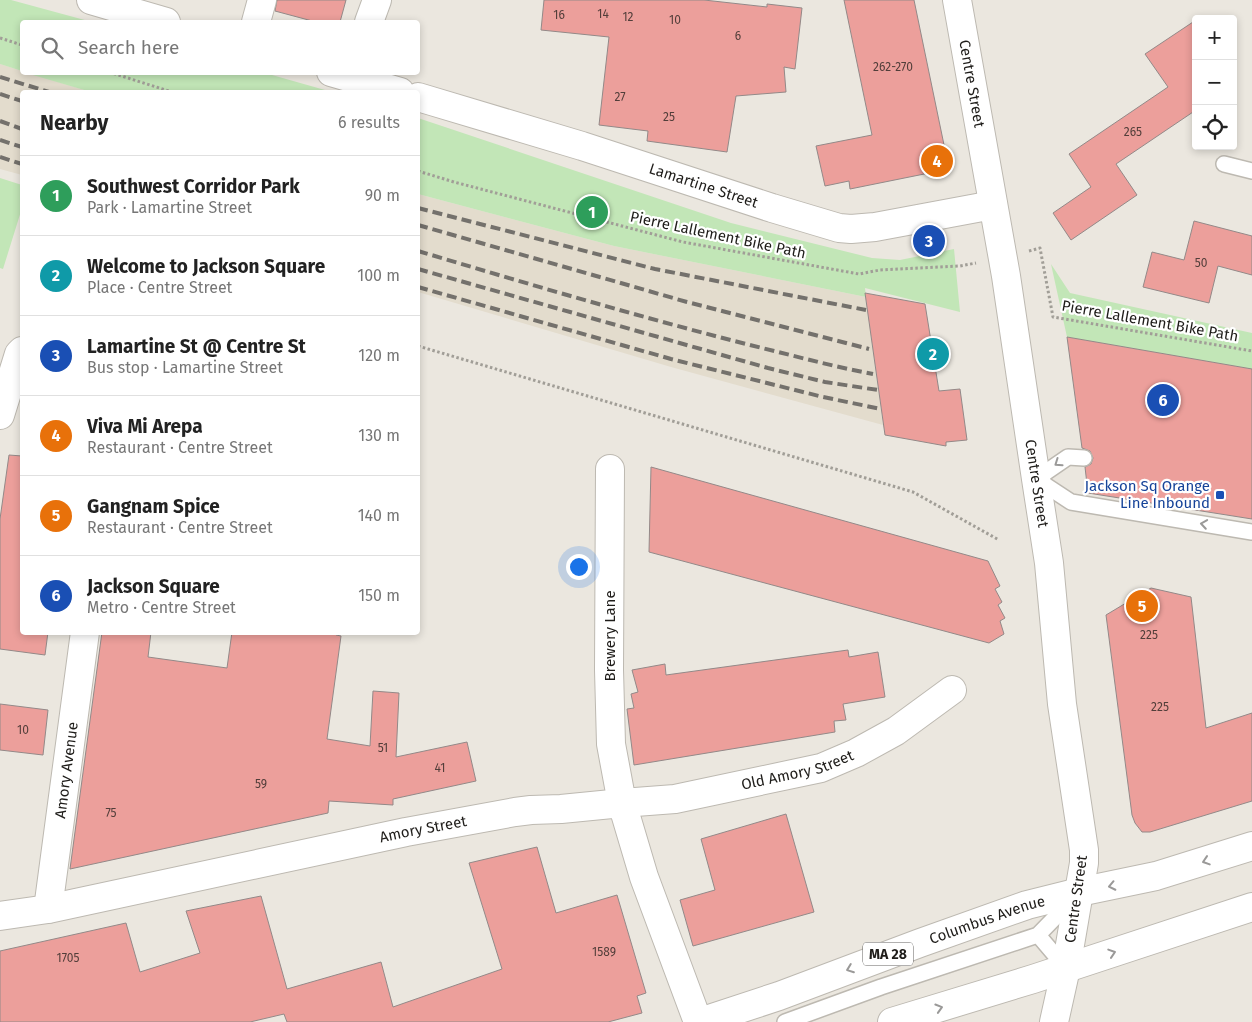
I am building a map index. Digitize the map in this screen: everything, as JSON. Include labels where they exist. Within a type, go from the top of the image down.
[{"type":"street","points":[[91,0],[159,20]]},
{"type":"street","points":[[257,20],[262,0]]},
{"type":"street","points":[[370,20],[377,0]]},
{"type":"street","name":"Centre Street","points":[[957,0],[993,205],[1036,479],[1048,562],[1062,704],[1084,850],[1084,863],[1066,968],[1054,1022]]},
{"type":"street","points":[[345,75],[394,90]]},
{"type":"street","name":"Lamartine Street","points":[[420,98],[582,146],[839,228],[875,227],[993,205]]},
{"type":"street","points":[[0,414],[20,354]]},
{"type":"street","name":"Brewery Lane","points":[[610,469],[609,670],[611,744],[622,803]]},
{"type":"street","name":"Amory Avenue","points":[[48,909],[85,635]]},
{"type":"street","name":"Old Amory Street","points":[[622,803],[675,799],[822,768],[856,753],[896,731],[952,690]]},
{"type":"street","points":[[622,803],[644,878],[699,1022]]},
{"type":"street","name":"Amory Street","points":[[0,916],[48,909],[406,832],[531,810],[622,803]]},
{"type":"street","name":"Columbus Avenue","points":[[699,1022],[805,986],[990,917],[1079,892],[1156,876],[1252,846]]},
{"type":"street","points":[[892,1022],[1066,968],[1252,907]]},
{"type":"lane","points":[[1224,164],[1252,171]]},
{"type":"lane","points":[[1084,458],[1068,457],[1036,479],[1071,502],[1252,532]]},
{"type":"lane","name":"Columbus Avenue","points":[[785,1022],[880,987],[1038,935],[1079,892]]},
{"type":"lane","name":"Columbus Avenue","points":[[1038,935],[1066,968]]},
{"type":"path","points":[[0,38],[20,44]]},
{"type":"path","points":[[118,75],[166,90]]},
{"type":"path","name":"Pierre Lallement Bike Path","points":[[420,172],[683,242],[796,263],[859,274],[880,270],[960,266]]},
{"type":"path","name":"Pierre Lallement Bike Path","points":[[1040,248],[1053,316],[1252,351]]},
{"type":"path","points":[[420,347],[913,492],[999,540]]},
{"type":"shaded area","points":[[0,64],[20,70],[20,75],[36,75],[84,90],[20,90],[20,174],[0,169]]},
{"type":"shaded area","points":[[420,195],[614,246],[866,297],[883,425],[671,367],[420,293]]},
{"type":"green space","points":[[0,0],[11,0],[85,20],[20,20],[20,70],[0,64]]},
{"type":"green space","points":[[33,75],[272,75],[325,90],[84,90]]},
{"type":"green space","points":[[420,119],[731,223],[872,258],[900,260],[954,249],[960,312],[865,288],[866,297],[614,246],[420,195]]},
{"type":"green space","points":[[0,178],[20,184],[20,214],[3,269],[0,268]]},
{"type":"green space","points":[[1051,264],[1070,293],[1252,333],[1252,369],[1067,337]]},
{"type":"building","points":[[277,0],[346,0],[341,20],[309,20],[275,11]]},
{"type":"building","points":[[544,0],[704,0],[767,7],[767,4],[802,8],[795,69],[784,67],[786,92],[736,96],[727,152],[647,141],[648,131],[599,125],[609,37],[541,30]]},
{"type":"building","points":[[844,0],[914,0],[949,169],[850,189],[849,181],[825,186],[816,146],[872,135]]},
{"type":"building","points":[[1192,23],[1192,113],[1116,164],[1137,195],[1071,240],[1053,213],[1091,187],[1069,154],[1168,87],[1145,54]]},
{"type":"building","points":[[1194,221],[1252,236],[1252,275],[1218,266],[1209,303],[1143,287],[1152,252],[1184,260]]},
{"type":"building","points":[[865,293],[925,304],[939,391],[960,389],[967,440],[946,442],[946,446],[885,435]]},
{"type":"building","points":[[1067,337],[1252,369],[1252,519],[1088,493],[1085,467],[1091,464],[1093,458],[1090,451],[1082,448]]},
{"type":"building","points":[[9,455],[20,456],[20,635],[48,635],[45,655],[0,649],[0,519]]},
{"type":"building","points":[[651,467],[988,561],[1000,586],[995,589],[1002,602],[998,605],[1005,618],[1000,621],[1004,634],[989,643],[649,552]]},
{"type":"building","points":[[1151,588],[1191,597],[1206,728],[1252,713],[1252,801],[1150,832],[1142,832],[1132,815],[1106,615]]},
{"type":"building","points":[[102,635],[151,635],[148,657],[227,668],[232,635],[341,636],[327,739],[370,746],[373,691],[399,693],[396,757],[467,742],[476,781],[393,799],[393,805],[329,801],[328,813],[70,869]]},
{"type":"building","points":[[848,650],[849,657],[878,652],[885,697],[843,704],[846,720],[834,721],[835,732],[634,765],[627,709],[634,708],[631,694],[638,692],[632,670],[665,664],[666,675]]},
{"type":"building","points":[[0,704],[48,710],[43,755],[0,750]]},
{"type":"building","points":[[786,814],[814,912],[693,946],[680,900],[715,890],[701,839]]},
{"type":"building","points":[[537,847],[556,913],[617,895],[646,993],[637,996],[642,1013],[608,1022],[287,1022],[284,1014],[250,1022],[0,1022],[0,951],[126,923],[140,972],[200,953],[186,911],[261,896],[287,989],[381,962],[393,1007],[502,969],[469,863]]},
{"type":"railway","points":[[0,77],[42,90]]},
{"type":"railway","points":[[0,94],[20,100]]},
{"type":"railway","points":[[0,121],[20,128]]},
{"type":"railway","points":[[0,140],[20,146]]},
{"type":"railway","points":[[0,157],[20,163]]},
{"type":"railway","points":[[420,209],[655,269],[866,310]]},
{"type":"railway","points":[[420,226],[687,302],[869,349]]},
{"type":"railway","points":[[420,252],[719,337],[873,374]]},
{"type":"railway","points":[[420,270],[768,368],[825,382],[878,390]]},
{"type":"railway","points":[[420,288],[671,359],[823,397],[881,409]]},
{"type":"place","name":"Viva Mi Arepa","points":[[937,161]]},
{"type":"place","name":"Southwest Corridor Park","points":[[592,212]]},
{"type":"place","name":"Lamartine St @ Centre St","points":[[929,241]]},
{"type":"place","name":"Welcome to Jackson Square","points":[[933,354]]},
{"type":"place","name":"Jackson Square","points":[[1163,400]]},
{"type":"place","name":"Jackson Sq Orange Line Inbound","points":[[1220,495]]},
{"type":"place","name":"Gangnam Spice","points":[[1142,606]]}]
